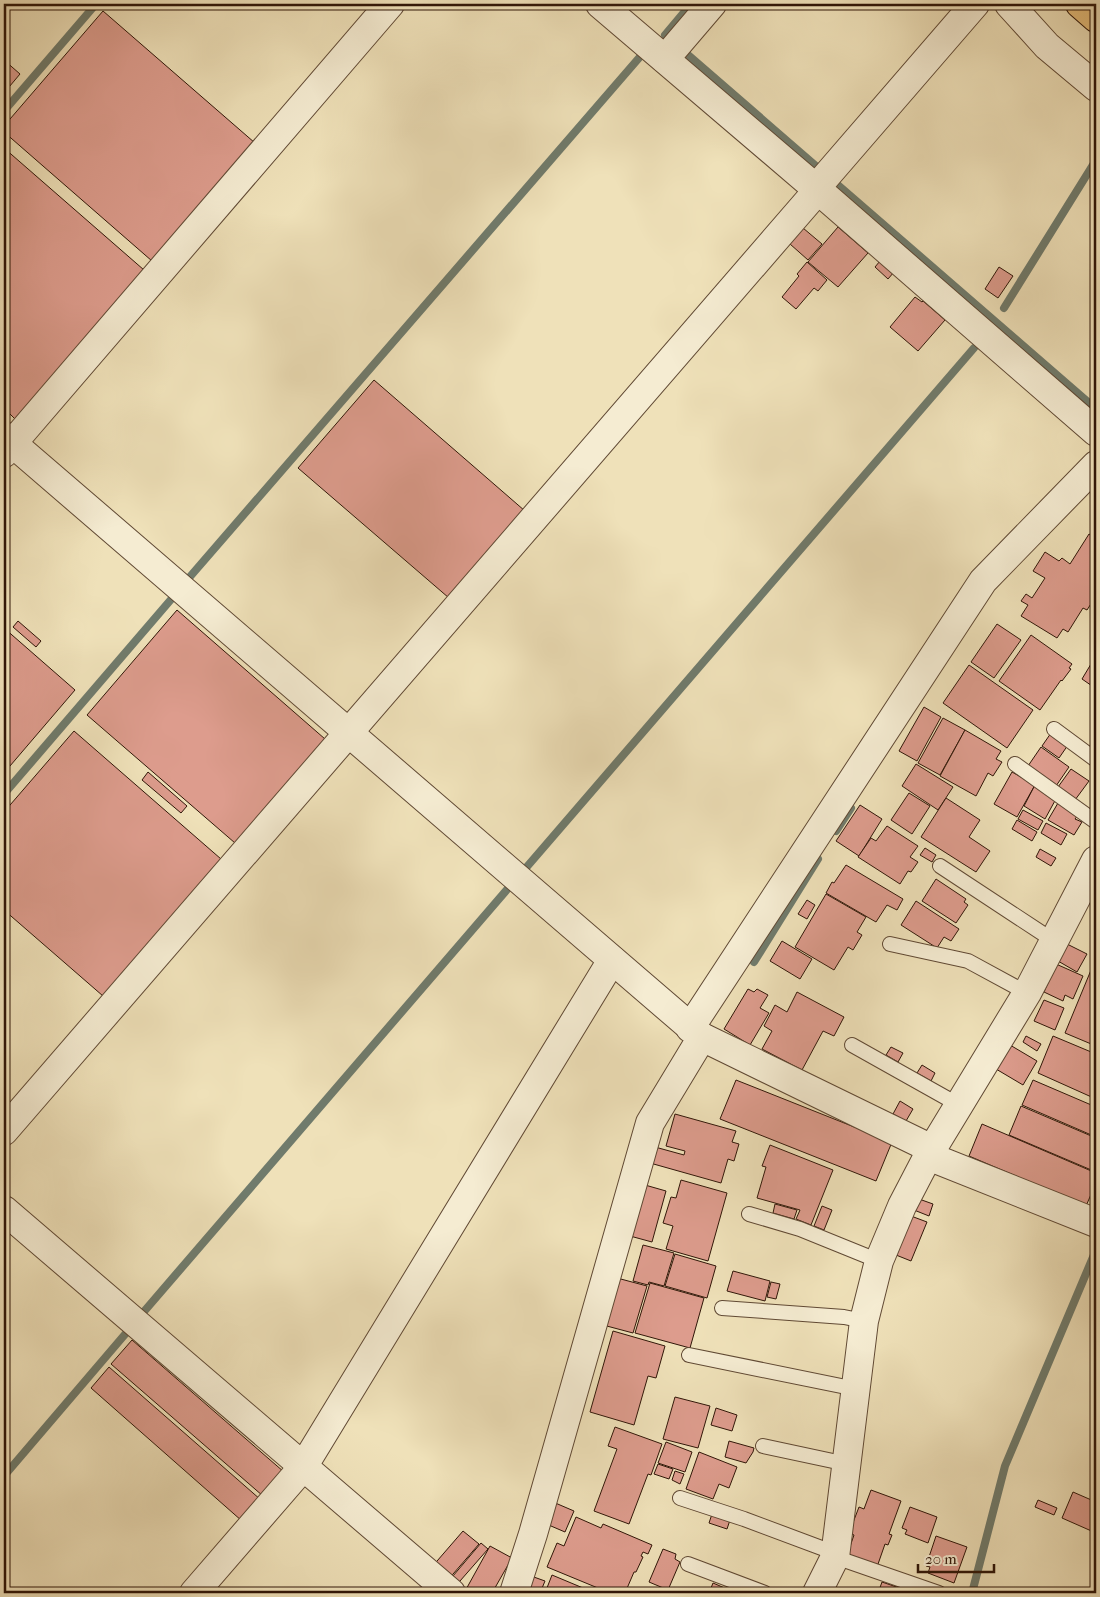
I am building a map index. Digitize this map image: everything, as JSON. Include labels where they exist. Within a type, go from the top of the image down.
[{"type":"highway","points":[[1080,4],[1096,18]]},
{"type":"street","points":[[390,4],[7,444],[348,733],[696,1032],[930,1153],[1096,1223]]},
{"type":"street","points":[[600,4],[673,50],[822,182],[1096,432]]},
{"type":"street","points":[[673,50],[712,4]]},
{"type":"street","points":[[4,1131],[975,4]]},
{"type":"street","points":[[1009,4],[1047,46],[1096,87]]},
{"type":"street","points":[[514,1593],[533,1534],[650,1123],[696,1032],[983,581],[1096,465]]},
{"type":"street","points":[[817,1593],[835,1555],[864,1321],[879,1261],[902,1206],[930,1153],[1027,994],[1096,860]]},
{"type":"street","points":[[194,1593],[303,1468],[612,960]]},
{"type":"street","points":[[4,1210],[450,1593]]},
{"type":"lane","points":[[1054,729],[1096,760]]},
{"type":"lane","points":[[1015,764],[1096,822]]},
{"type":"lane","points":[[940,866],[1054,941]]},
{"type":"lane","points":[[890,944],[968,961],[1027,994]]},
{"type":"lane","points":[[852,1045],[959,1104]]},
{"type":"lane","points":[[749,1214],[800,1229],[879,1261]]},
{"type":"lane","points":[[722,1308],[844,1317],[864,1321]]},
{"type":"lane","points":[[689,1355],[856,1389]]},
{"type":"lane","points":[[763,1446],[847,1464]]},
{"type":"lane","points":[[680,1498],[744,1519],[939,1593]]},
{"type":"lane","points":[[688,1564],[765,1593]]},
{"type":"building","points":[[103,11],[255,143],[152,261],[4,132],[4,126]]},
{"type":"building","points":[[4,60],[20,74],[4,93]]},
{"type":"building","points":[[4,148],[144,270],[15,419],[4,408]]},
{"type":"building","points":[[838,227],[868,253],[838,287],[808,262]]},
{"type":"building","points":[[803,228],[822,244],[808,260],[790,244]]},
{"type":"building","points":[[880,261],[894,272],[888,279],[875,267]]},
{"type":"building","points":[[807,262],[827,280],[818,291],[814,288],[796,309],[782,297],[799,276],[797,274]]},
{"type":"building","points":[[999,267],[1013,276],[998,298],[985,289]]},
{"type":"building","points":[[915,297],[923,301],[945,320],[918,351],[890,327]]},
{"type":"building","points":[[374,380],[525,511],[449,598],[298,468]]},
{"type":"building","points":[[1089,534],[1096,538],[1096,588],[1092,594],[1096,596],[1087,610],[1083,608],[1068,632],[1063,629],[1057,638],[1021,616],[1028,605],[1021,601],[1026,594],[1032,598],[1045,578],[1033,571],[1045,552],[1059,561],[1062,558],[1070,564]]},
{"type":"building","points":[[177,610],[325,739],[235,843],[87,715]]},
{"type":"building","points":[[18,621],[41,641],[36,647],[13,627]]},
{"type":"building","points":[[997,624],[1021,640],[994,678],[971,662]]},
{"type":"building","points":[[4,628],[75,690],[4,773]]},
{"type":"building","points":[[1031,635],[1072,664],[1069,668],[1071,669],[1040,710],[999,681]]},
{"type":"building","points":[[1091,664],[1096,668],[1096,693],[1093,691],[1095,688],[1082,679]]},
{"type":"building","points":[[969,665],[1033,710],[1007,748],[943,703]]},
{"type":"building","points":[[924,707],[941,717],[917,761],[899,751]]},
{"type":"building","points":[[943,718],[965,730],[940,775],[918,763]]},
{"type":"building","points":[[965,730],[1001,751],[996,759],[1002,762],[993,776],[988,773],[976,796],[940,776]]},
{"type":"building","points":[[74,731],[221,859],[103,996],[4,910],[4,812]]},
{"type":"building","points":[[1051,733],[1068,745],[1059,758],[1042,746]]},
{"type":"building","points":[[1041,747],[1069,767],[1056,786],[1028,766]]},
{"type":"building","points":[[916,764],[953,787],[938,810],[902,786]]},
{"type":"building","points":[[1071,769],[1089,781],[1075,800],[1058,787]]},
{"type":"building","points":[[148,772],[187,806],[181,813],[142,780]]},
{"type":"building","points":[[1012,772],[1035,785],[1017,817],[994,804]]},
{"type":"building","points":[[1035,785],[1057,797],[1045,819],[1024,806]]},
{"type":"building","points":[[909,793],[930,806],[912,834],[891,820]]},
{"type":"building","points":[[946,798],[980,820],[969,837],[990,851],[976,872],[921,837]]},
{"type":"building","points":[[1058,803],[1078,815],[1075,819],[1082,822],[1074,835],[1048,820]]},
{"type":"building","points":[[860,805],[882,819],[859,856],[836,841]]},
{"type":"building","points":[[1023,810],[1043,821],[1038,830],[1018,819]]},
{"type":"building","points":[[1017,820],[1037,832],[1032,841],[1012,829]]},
{"type":"building","points":[[1046,823],[1067,834],[1061,845],[1041,833]]},
{"type":"building","points":[[887,826],[918,846],[910,857],[918,862],[911,872],[908,871],[900,884],[858,857],[871,838],[876,841]]},
{"type":"building","points":[[925,848],[936,855],[932,862],[920,855]]},
{"type":"building","points":[[1040,849],[1056,858],[1051,866],[1036,857]]},
{"type":"building","points":[[846,865],[903,899],[897,910],[887,905],[876,922],[826,893],[832,882],[834,883]]},
{"type":"building","points":[[936,879],[966,899],[964,902],[968,905],[956,923],[922,901]]},
{"type":"building","points":[[826,894],[866,917],[857,932],[862,935],[853,950],[848,947],[834,970],[795,947]]},
{"type":"building","points":[[807,900],[815,905],[807,919],[798,914]]},
{"type":"building","points":[[916,901],[959,929],[951,941],[944,937],[937,948],[901,925]]},
{"type":"building","points":[[782,941],[812,959],[800,979],[770,961]]},
{"type":"building","points":[[1067,944],[1087,954],[1077,972],[1058,961]]},
{"type":"building","points":[[1096,958],[1096,1046],[1065,1033]]},
{"type":"building","points":[[1056,964],[1083,976],[1073,999],[1065,995],[1063,1001],[1044,992]]},
{"type":"building","points":[[748,989],[754,992],[757,989],[768,995],[760,1008],[769,1013],[750,1045],[724,1029]]},
{"type":"building","points":[[797,992],[844,1017],[834,1036],[823,1031],[802,1070],[762,1049],[772,1031],[764,1026],[775,1005],[787,1012]]},
{"type":"building","points":[[1044,1000],[1064,1008],[1055,1030],[1034,1021]]},
{"type":"building","points":[[1026,1036],[1041,1044],[1037,1051],[1023,1042]]},
{"type":"building","points":[[1053,1036],[1096,1054],[1096,1099],[1038,1073]]},
{"type":"building","points":[[1010,1045],[1037,1061],[1023,1085],[996,1069]]},
{"type":"building","points":[[891,1047],[903,1053],[898,1062],[886,1055]]},
{"type":"building","points":[[922,1065],[935,1073],[931,1081],[917,1073]]},
{"type":"building","points":[[736,1080],[892,1142],[876,1181],[720,1119]]},
{"type":"building","points":[[1033,1080],[1096,1107],[1096,1137],[1022,1105]]},
{"type":"building","points":[[900,1101],[913,1109],[906,1121],[893,1114]]},
{"type":"building","points":[[1021,1106],[1096,1138],[1096,1172],[1009,1135]]},
{"type":"building","points":[[675,1114],[736,1131],[732,1142],[739,1144],[734,1161],[728,1159],[721,1183],[650,1163],[655,1147],[684,1155],[685,1151],[666,1146]]},
{"type":"building","points":[[982,1124],[1096,1173],[1096,1183],[1086,1206],[969,1156]]},
{"type":"building","points":[[770,1145],[833,1170],[811,1225],[796,1219],[800,1210],[757,1198],[766,1167],[762,1166]]},
{"type":"building","points":[[681,1180],[727,1193],[708,1261],[666,1249],[673,1226],[663,1223],[671,1197],[676,1198]]},
{"type":"building","points":[[645,1185],[666,1191],[652,1242],[630,1236]]},
{"type":"building","points":[[919,1199],[933,1204],[929,1216],[914,1210]]},
{"type":"building","points":[[775,1204],[797,1210],[794,1219],[773,1213]]},
{"type":"building","points":[[822,1206],[832,1210],[824,1230],[814,1226]]},
{"type":"building","points":[[911,1216],[927,1222],[911,1261],[896,1255]]},
{"type":"building","points":[[643,1245],[674,1253],[664,1286],[649,1282],[648,1285],[633,1281]]},
{"type":"building","points":[[675,1254],[716,1266],[707,1298],[665,1286]]},
{"type":"building","points":[[733,1271],[770,1281],[765,1301],[727,1291]]},
{"type":"building","points":[[617,1278],[647,1286],[633,1333],[603,1325]]},
{"type":"building","points":[[771,1282],[780,1284],[776,1299],[767,1297]]},
{"type":"building","points":[[650,1283],[704,1298],[690,1348],[635,1333]]},
{"type":"building","points":[[613,1331],[665,1346],[656,1378],[648,1376],[634,1425],[590,1412]]},
{"type":"building","points":[[132,1340],[284,1472],[263,1496],[111,1364]]},
{"type":"building","points":[[109,1367],[261,1500],[242,1521],[91,1388]]},
{"type":"building","points":[[675,1397],[710,1406],[698,1448],[663,1439]]},
{"type":"building","points":[[716,1408],[737,1415],[732,1431],[711,1425]]},
{"type":"building","points":[[615,1427],[662,1444],[651,1475],[648,1474],[629,1524],[594,1511],[617,1449],[608,1446]]},
{"type":"building","points":[[729,1441],[754,1448],[746,1463],[725,1457]]},
{"type":"building","points":[[666,1442],[692,1452],[685,1472],[658,1463]]},
{"type":"building","points":[[699,1452],[737,1467],[729,1488],[719,1484],[713,1499],[686,1489]]},
{"type":"building","points":[[658,1464],[673,1469],[669,1479],[654,1474]]},
{"type":"building","points":[[675,1471],[684,1474],[680,1484],[672,1480]]},
{"type":"building","points":[[871,1490],[901,1501],[889,1534],[892,1535],[888,1545],[885,1544],[877,1567],[847,1555],[854,1535],[849,1533],[859,1507],[864,1509]]},
{"type":"building","points":[[1073,1492],[1096,1502],[1096,1533],[1062,1518]]},
{"type":"building","points":[[1038,1500],[1057,1508],[1054,1515],[1035,1507]]},
{"type":"building","points":[[553,1502],[574,1511],[565,1532],[544,1523]]},
{"type":"building","points":[[910,1507],[937,1517],[928,1543],[905,1534],[907,1530],[902,1528]]},
{"type":"building","points":[[712,1514],[730,1520],[727,1529],[709,1523]]},
{"type":"building","points":[[576,1517],[601,1528],[603,1524],[652,1545],[648,1554],[643,1552],[641,1556],[643,1557],[625,1593],[610,1593],[547,1567],[557,1543],[564,1546]]},
{"type":"building","points":[[463,1531],[479,1544],[447,1581],[431,1568]]},
{"type":"building","points":[[936,1536],[967,1547],[954,1583],[928,1573],[930,1567],[926,1566]]},
{"type":"building","points":[[481,1543],[488,1549],[453,1589],[447,1583]]},
{"type":"building","points":[[490,1546],[512,1558],[492,1593],[464,1593]]},
{"type":"building","points":[[663,1549],[676,1554],[675,1559],[680,1562],[668,1590],[649,1582]]},
{"type":"building","points":[[552,1575],[595,1593],[545,1593]]},
{"type":"building","points":[[531,1576],[545,1581],[540,1593],[524,1593]]},
{"type":"building","points":[[882,1582],[914,1593],[878,1593]]},
{"type":"building","points":[[713,1583],[734,1592],[734,1593],[709,1593]]},
{"type":"waterway","points":[[4,111],[96,4]]},
{"type":"waterway","points":[[691,4],[665,35],[1096,409]]},
{"type":"waterway","points":[[188,579],[645,51]]},
{"type":"waterway","points":[[1004,308],[1096,160]]},
{"type":"waterway","points":[[525,869],[974,348]]},
{"type":"waterway","points":[[4,794],[174,596]]},
{"type":"waterway","points":[[836,831],[851,808]]},
{"type":"waterway","points":[[754,962],[818,859]]},
{"type":"waterway","points":[[141,1315],[510,886]]},
{"type":"waterway","points":[[972,1593],[1005,1466],[1096,1250]]},
{"type":"waterway","points":[[4,1476],[127,1332]]},
{"type":"waterway","points":[[4,1587],[10,1593]]}]
